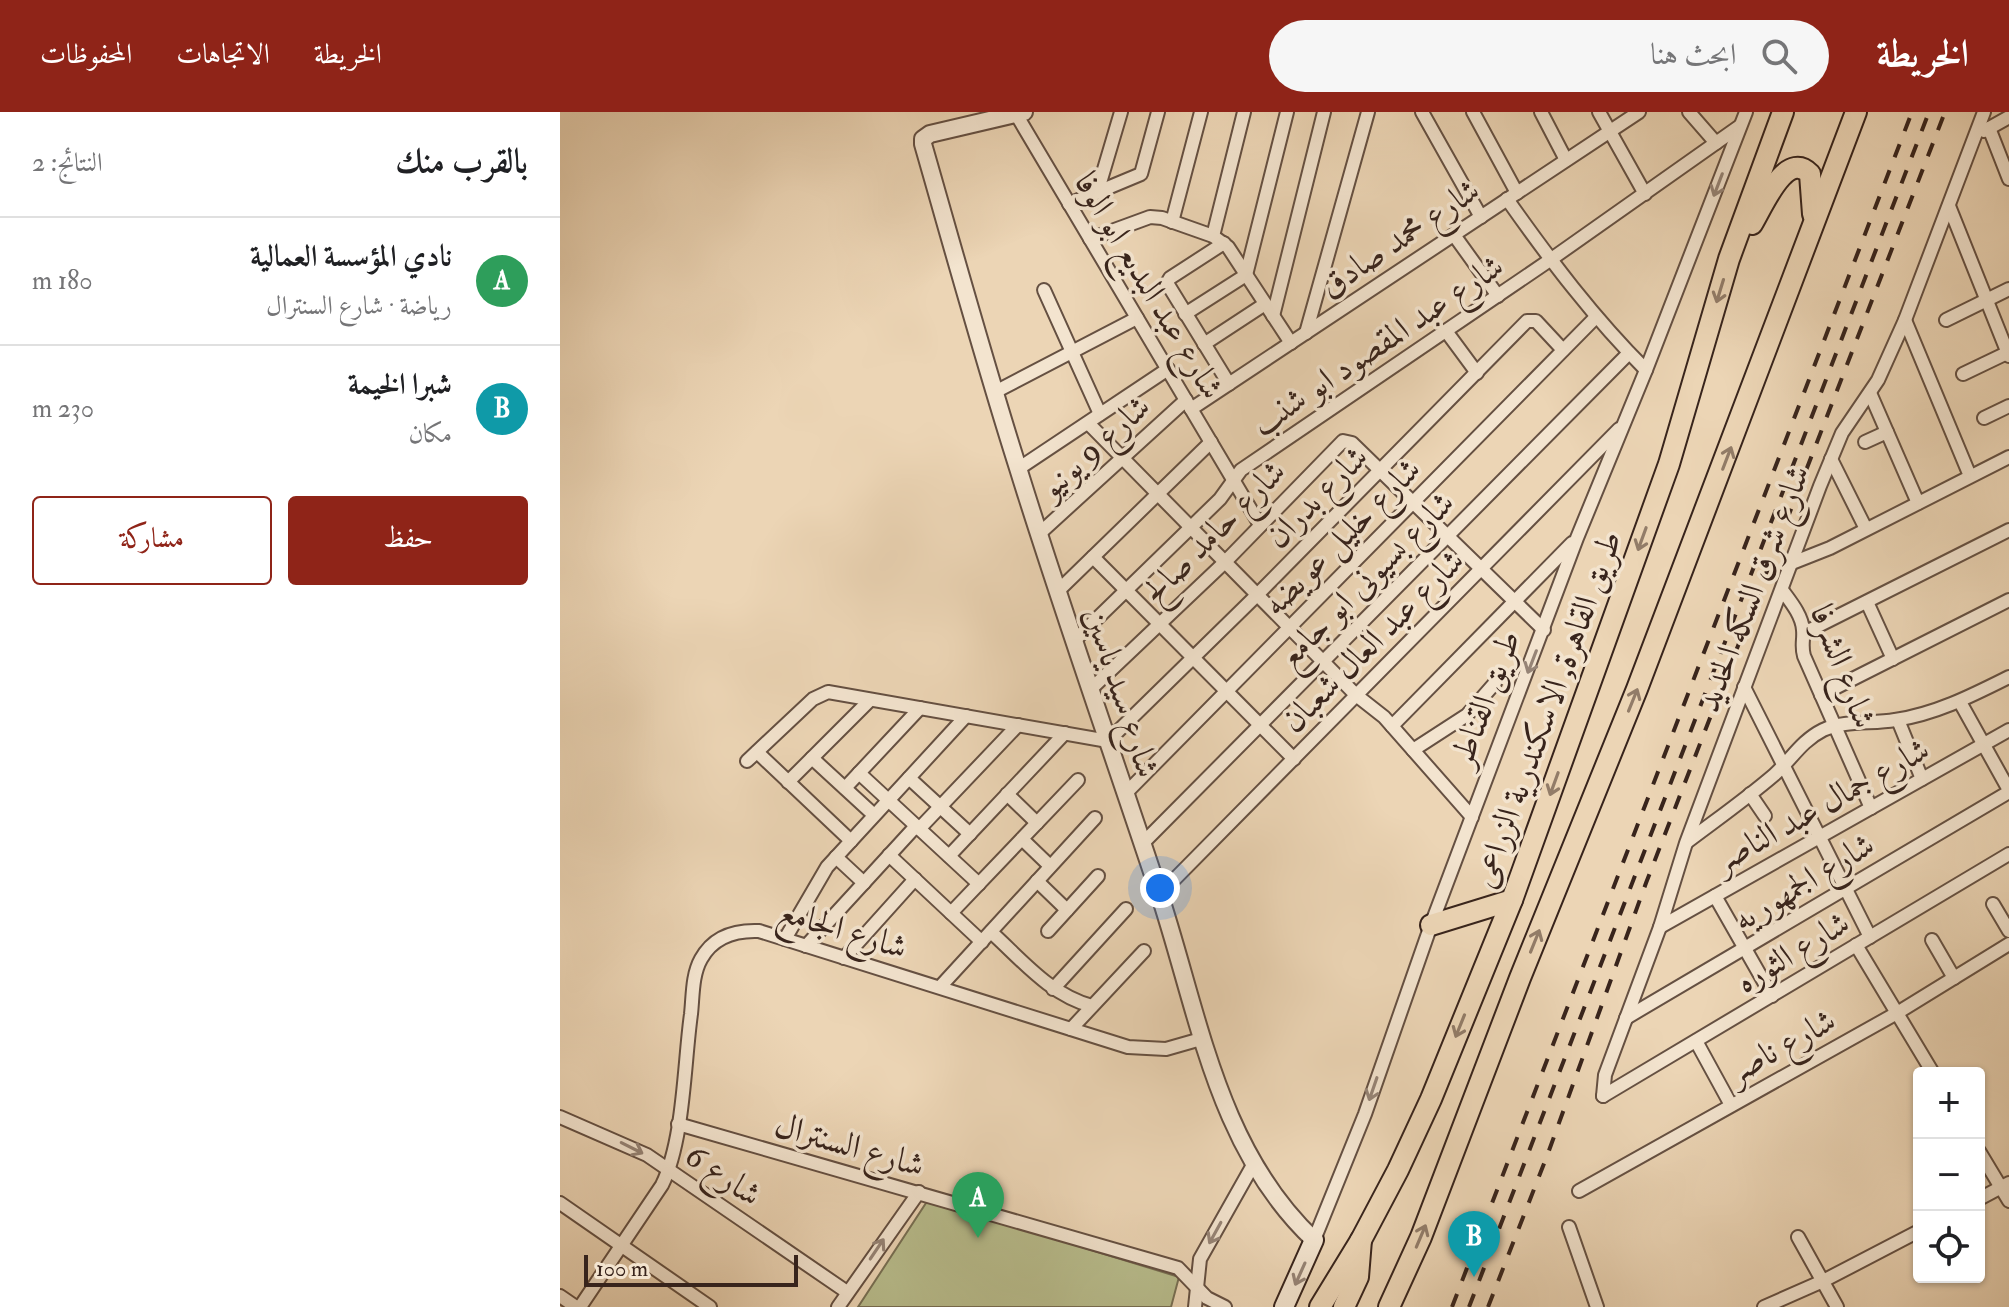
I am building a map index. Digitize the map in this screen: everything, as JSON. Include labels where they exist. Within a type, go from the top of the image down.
[{"type":"main road","name":"طريق القاهرة, الاسكندرية الزراعى","points":[[1320,1307],[1361,1240],[1398,1170],[1431,1099],[1512,900],[1669,464],[1729,259],[1783,112]]},
{"type":"main road","name":"طريق القاهرة, الاسكندرية الزراعى","points":[[1389,1307],[1432,1209],[1520,978],[1637,689],[1856,112]]},
{"type":"main road","points":[[1729,259],[1782,175],[1792,167],[1806,169],[1813,180],[1813,226]]},
{"type":"main road","points":[[1431,925],[1512,900]]},
{"type":"main road","name":"طريق القناطر","points":[[1284,1307],[1314,1240]]},
{"type":"main road","points":[[1344,1307],[1358,1277],[1361,1240]]},
{"type":"street","points":[[1097,193],[1121,112]]},
{"type":"street","points":[[1069,204],[1141,174],[1158,112]]},
{"type":"street","points":[[1172,222],[1201,112]]},
{"type":"street","points":[[1229,384],[1168,287],[1170,278],[1218,240],[1244,112]]},
{"type":"street","points":[[1185,314],[1246,275],[1287,112]]},
{"type":"street","points":[[1273,316],[1324,112]]},
{"type":"street","points":[[1306,333],[1368,112]]},
{"type":"street","points":[[1422,112],[1481,217]]},
{"type":"street","points":[[1474,112],[1512,196],[1550,260],[1596,317],[1646,370]]},
{"type":"street","points":[[1541,112],[1566,160]]},
{"type":"street","points":[[1599,112],[1645,194]]},
{"type":"street","name":"شارع محمد صادق","points":[[1188,404],[1229,384],[1639,112]]},
{"type":"street","points":[[1689,112],[1716,143]]},
{"type":"street","name":"طريق القناطر","points":[[1314,1240],[1365,1114],[1431,925],[1577,538],[1746,112]]},
{"type":"street","name":"شارع شرق السكه الحديد","points":[[1603,1096],[1603,1081],[1660,927],[1686,843],[1831,459],[1848,422],[1870,393],[1905,320],[1984,112]]},
{"type":"street","name":"شارع سيد ياسين","points":[[1020,113],[930,134],[923,139],[1018,469],[1159,895],[1201,1039],[1232,1123],[1253,1165],[1287,1213],[1314,1240]]},
{"type":"street","name":"شارع عبد البديع ابو الوفا","points":[[1020,113],[1069,204],[1260,525]]},
{"type":"street","points":[[1974,136],[2009,117]]},
{"type":"street","name":"شارع عبد المقصود ابو شنب","points":[[1075,640],[1220,499],[1241,470],[1498,296],[1740,126]]},
{"type":"street","points":[[1989,128],[2009,179]]},
{"type":"street","points":[[1949,206],[2009,354],[1963,374]]},
{"type":"street","points":[[1090,239],[1150,217],[1218,240],[1246,275],[1291,343]]},
{"type":"street","points":[[1454,235],[1498,296]]},
{"type":"street","points":[[1946,320],[2009,289]]},
{"type":"street","points":[[1044,290],[1100,414]]},
{"type":"street","points":[[1204,344],[1265,304]]},
{"type":"street","name":"شارع خليل عويضه","points":[[1125,794],[1596,317]]},
{"type":"street","points":[[995,392],[1137,318]]},
{"type":"street","name":"شارع بدران","points":[[1108,741],[1194,659],[1530,320],[1537,323],[1563,350]]},
{"type":"street","points":[[1905,320],[1970,476]]},
{"type":"street","points":[[1446,331],[1477,373]]},
{"type":"street","name":"شارع بسيونى ابو جامع","points":[[1142,844],[1629,353]]},
{"type":"street","points":[[1018,469],[1168,369]]},
{"type":"street","points":[[1870,393],[1918,503]]},
{"type":"street","name":"شارع 9 يونيو","points":[[1040,533],[1122,458],[1188,404]]},
{"type":"street","points":[[1984,418],[2009,406]]},
{"type":"street","points":[[1088,423],[1356,695],[1392,726],[1472,817]]},
{"type":"street","name":"شارع عبد العال شعبان","points":[[1159,895],[1624,424]]},
{"type":"street","points":[[1865,442],[1887,432]]},
{"type":"street","name":"شارع حامد صالح","points":[[1091,689],[1225,562],[1343,441],[1352,443],[1380,471]]},
{"type":"street","points":[[1059,590],[1211,442]]},
{"type":"street","points":[[1792,563],[1817,555],[2009,457]]},
{"type":"street","points":[[1831,459],[1866,529]]},
{"type":"street","points":[[1380,471],[1544,630]]},
{"type":"street","points":[[1804,633],[2009,530]]},
{"type":"street","points":[[1392,726],[1577,538]]},
{"type":"street","points":[[1093,557],[1294,759]]},
{"type":"street","name":"شارع الشرفا","points":[[1782,590],[1798,616],[1804,633],[1802,651],[1871,808]]},
{"type":"street","points":[[1821,695],[2009,600]]},
{"type":"street","points":[[1867,602],[1893,659]]},
{"type":"street","points":[[1686,843],[1750,794],[1810,738],[1835,726],[1898,720],[1960,702],[2009,677]]},
{"type":"street","points":[[1413,750],[1472,710],[1495,683]]},
{"type":"street","points":[[1744,687],[1870,937]]},
{"type":"street","points":[[851,841],[788,782],[752,756],[820,694],[828,692],[1108,741]]},
{"type":"street","points":[[788,782],[870,700]]},
{"type":"street","points":[[1960,702],[2009,791]]},
{"type":"street","points":[[845,788],[920,708]]},
{"type":"street","points":[[785,939],[813,888],[836,857],[966,716]]},
{"type":"street","points":[[1898,720],[1922,779]]},
{"type":"street","points":[[806,946],[889,855],[941,807],[1018,725]]},
{"type":"street","name":"شارع جمال عبد الناصر","points":[[1660,927],[2009,730]]},
{"type":"street","points":[[949,856],[1065,733]]},
{"type":"street","points":[[812,758],[874,815]]},
{"type":"street","points":[[859,773],[979,884]]},
{"type":"street","points":[[909,778],[970,834]]},
{"type":"street","points":[[951,913],[1078,780]]},
{"type":"street","name":"شارع الجمهوريه","points":[[1626,1018],[2009,791]]},
{"type":"street","points":[[1007,794],[1037,823]]},
{"type":"street","points":[[1750,794],[1765,816]]},
{"type":"street","points":[[940,987],[1095,818]]},
{"type":"street","points":[[1022,839],[1050,866]]},
{"type":"street","name":"شارع الثوره","points":[[1603,1096],[2009,854]]},
{"type":"street","points":[[889,855],[951,913],[1053,989],[1092,1006]]},
{"type":"street","points":[[836,857],[864,883]]},
{"type":"street","points":[[1048,931],[1098,876]]},
{"type":"street","points":[[844,958],[915,879]]},
{"type":"street","points":[[1037,881],[1067,910]]},
{"type":"street","points":[[1715,896],[1772,996]]},
{"type":"street","points":[[1993,904],[2009,931]]},
{"type":"street","points":[[1053,989],[1126,909]]},
{"type":"street","name":"شارع الجامع","points":[[578,1307],[662,1185],[669,1170],[678,1124],[696,971],[709,947],[732,933],[759,931],[1128,1047],[1147,1050],[1176,1048],[1201,1039]]},
{"type":"street","points":[[1932,940],[1954,978]]},
{"type":"street","name":"شارع ناصر","points":[[1579,1191],[1897,1013],[2009,944]]},
{"type":"street","points":[[1856,945],[1929,1067]]},
{"type":"street","points":[[1071,1029],[1144,951]]},
{"type":"street","points":[[1696,1041],[1731,1105]]},
{"type":"street","name":"شارع 6","points":[[560,1117],[623,1143],[669,1170],[847,1292]]},
{"type":"street","name":"شارع السنترال","points":[[678,1124],[1178,1268],[1207,1298],[1225,1307]]},
{"type":"street","points":[[1985,1159],[2005,1186],[2009,1201]]},
{"type":"street","points":[[1195,1307],[1200,1259],[1253,1165]]},
{"type":"street","points":[[1985,1196],[2005,1186]]},
{"type":"street","points":[[838,1307],[919,1192]]},
{"type":"street","points":[[560,1203],[710,1307]]},
{"type":"street","points":[[1569,1227],[1592,1306]]},
{"type":"street","points":[[1764,1307],[1823,1281],[1913,1234]]},
{"type":"street","points":[[1798,1237],[1837,1307]]},
{"type":"street","points":[[560,1296],[578,1307]]},
{"type":"green space","points":[[928,1200],[1179,1277],[1171,1307],[858,1307]]},
{"type":"railway","points":[[1452,1307],[1912,112]]},
{"type":"railway","points":[[1469,1307],[1929,112]]},
{"type":"railway","points":[[1488,1307],[1547,1156],[1646,883],[1945,112]]},
{"type":"place","name":"نادي المؤسسة العمالية","points":[[978,1238]]},
{"type":"place","name":"شبرا الخيمة","points":[[1474,1277]]}]
